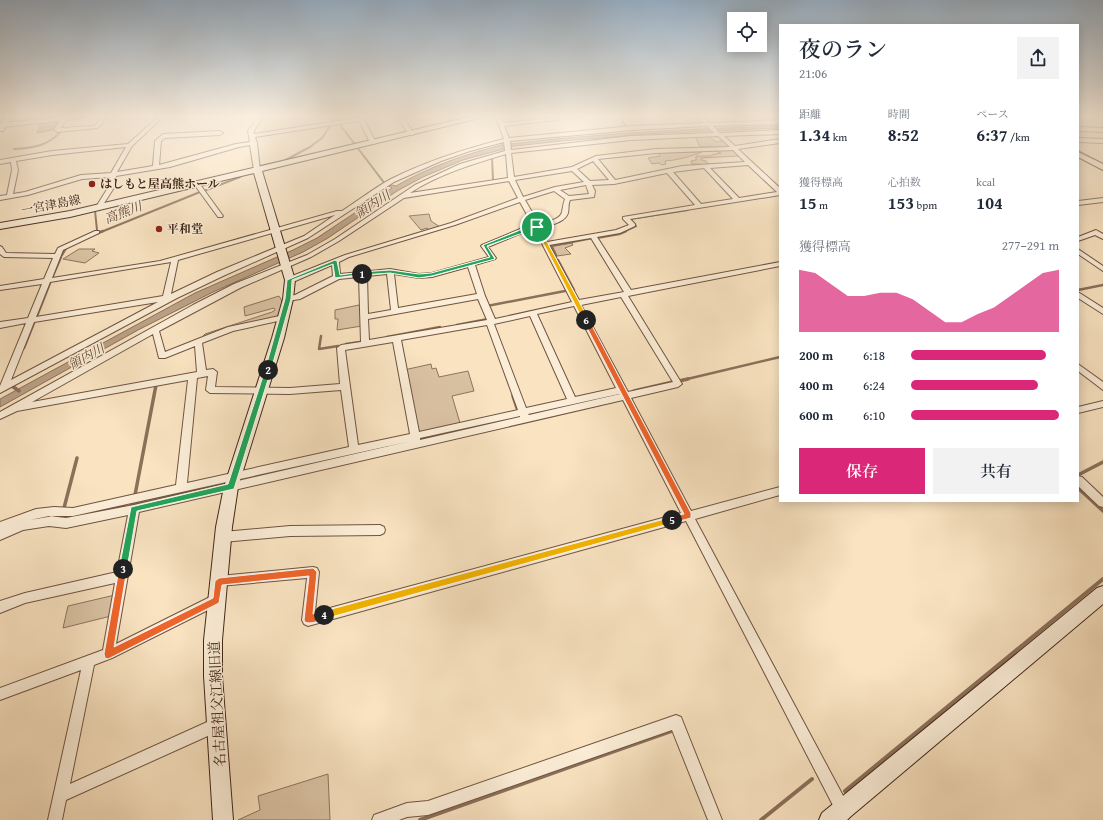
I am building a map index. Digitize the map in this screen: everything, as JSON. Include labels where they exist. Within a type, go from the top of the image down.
[{"type":"street","points":[[0,162],[44,155]]},
{"type":"street","points":[[99,207],[112,186],[113,175],[124,155]]},
{"type":"street","points":[[156,168],[157,155]]},
{"type":"street","points":[[0,198],[26,194],[81,177],[113,175],[156,168],[201,155]]},
{"type":"street","points":[[255,155],[257,170]]},
{"type":"street","name":"一宮津島線","points":[[0,226],[56,217],[320,155]]},
{"type":"street","points":[[0,416],[154,330],[285,261],[306,237],[392,181],[421,167],[453,155]]},
{"type":"street","points":[[2,389],[171,297],[220,274],[309,256],[336,240],[417,186],[439,175],[494,155]]},
{"type":"street","points":[[508,155],[511,179],[688,516],[837,817],[1103,594]]},
{"type":"street","points":[[401,197],[573,169],[594,159],[623,155]]},
{"type":"street","points":[[742,155],[779,191]]},
{"type":"street","points":[[1080,155],[1103,167]]},
{"type":"street","points":[[594,159],[614,182]]},
{"type":"street","points":[[10,196],[15,170],[13,160]]},
{"type":"street","points":[[285,261],[335,261],[359,252],[453,224],[522,199],[555,189],[588,183],[614,182],[669,171],[705,166],[750,163]]},
{"type":"street","points":[[705,166],[738,200]]},
{"type":"street","points":[[555,189],[568,198],[592,196],[592,191],[588,183],[583,176],[573,169]]},
{"type":"street","name":"名古屋祖父江線旧道","points":[[223,820],[213,676],[213,640],[223,537],[233,481],[262,391],[288,299],[285,261],[257,170]]},
{"type":"street","points":[[669,171],[699,206]]},
{"type":"street","points":[[197,184],[220,216]]},
{"type":"street","points":[[546,244],[618,232],[633,225],[625,218],[779,192]]},
{"type":"street","points":[[288,299],[297,297],[337,277],[390,271],[419,276],[432,275],[493,258],[484,246],[560,219],[565,213],[565,205],[568,198]]},
{"type":"street","points":[[1079,204],[1103,200]]},
{"type":"street","points":[[0,288],[161,263],[349,209]]},
{"type":"street","points":[[2,389],[60,249],[97,232]]},
{"type":"street","points":[[1079,239],[1096,232],[1103,237]]},
{"type":"street","points":[[524,415],[572,401],[678,384],[593,236]]},
{"type":"street","points":[[0,248],[4,255],[57,256]]},
{"type":"street","points":[[1079,252],[1103,269]]},
{"type":"street","points":[[171,297],[175,259]]},
{"type":"street","points":[[335,261],[337,277]]},
{"type":"street","points":[[471,264],[524,415]]},
{"type":"street","points":[[354,449],[341,348],[491,322],[577,303],[779,264]]},
{"type":"street","points":[[390,271],[395,311]]},
{"type":"street","points":[[363,274],[365,344]]},
{"type":"street","points":[[1079,295],[1103,312]]},
{"type":"street","points":[[364,317],[482,296]]},
{"type":"street","points":[[0,325],[171,297]]},
{"type":"street","points":[[532,313],[572,401]]},
{"type":"street","points":[[154,330],[157,333],[162,356],[231,329],[284,317]]},
{"type":"street","points":[[397,339],[415,439]]},
{"type":"street","points":[[181,488],[198,375],[198,341]]},
{"type":"street","points":[[1079,368],[1103,387]]},
{"type":"street","points":[[12,410],[213,372],[210,390],[290,392],[345,387]]},
{"type":"street","points":[[0,527],[31,514],[48,511],[73,512],[181,488],[233,481],[624,393]]},
{"type":"street","points":[[1079,410],[1103,404]]},
{"type":"street","points":[[0,535],[22,526],[49,521],[66,523],[134,509],[354,449],[415,439]]},
{"type":"street","points":[[1079,481],[1103,503]]},
{"type":"street","points":[[219,581],[313,572],[308,620],[779,491]]},
{"type":"street","points":[[108,654],[134,509]]},
{"type":"street","points":[[223,537],[290,531],[380,530]]},
{"type":"street","points":[[0,607],[26,598],[122,576]]},
{"type":"street","points":[[0,694],[108,654],[216,600]]},
{"type":"street","points":[[55,820],[89,662]]},
{"type":"street","points":[[379,820],[407,810],[428,808],[676,722],[715,820]]},
{"type":"street","points":[[61,795],[216,725]]},
{"type":"shaded area","points":[[692,155],[665,161],[666,164],[662,165],[659,163],[652,164],[648,158],[660,156]]},
{"type":"shaded area","points":[[696,156],[739,156],[701,158],[709,165],[692,164],[691,161],[696,160]]},
{"type":"shaded area","points":[[429,214],[431,221],[440,227],[429,231],[427,228],[421,230],[409,216]]},
{"type":"shaded area","points":[[572,243],[573,245],[565,248],[571,254],[557,256],[552,246]]},
{"type":"shaded area","points":[[79,249],[95,249],[92,251],[99,253],[85,263],[63,259]]},
{"type":"shaded area","points":[[279,296],[282,301],[279,316],[201,338],[205,334],[272,312],[275,310],[274,308],[245,316],[244,307]]},
{"type":"shaded area","points":[[359,305],[361,306],[362,326],[337,330],[338,319],[335,319],[335,310]]},
{"type":"shaded area","points":[[431,364],[432,369],[436,368],[439,377],[468,371],[474,391],[452,396],[460,423],[416,433],[404,370]]},
{"type":"shaded area","points":[[115,595],[111,616],[63,628],[68,606]]},
{"type":"shaded area","points":[[328,774],[330,820],[238,820],[260,810],[258,796]]},
{"type":"water","name":"領内川","points":[[467,155],[481,155],[463,160],[423,177],[397,191],[328,238],[303,252],[213,292],[138,330],[0,407],[0,399],[195,293],[317,238],[392,188],[389,186],[396,186],[434,167]]},
{"type":"waterway","name":"高熊川","points":[[280,163],[294,155]]},
{"type":"waterway","name":"領内川","points":[[363,155],[385,184]]},
{"type":"waterway","points":[[1086,155],[1103,164]]},
{"type":"waterway","points":[[492,157],[493,180]]},
{"type":"waterway","name":"高熊川","points":[[204,191],[240,177]]},
{"type":"waterway","name":"高熊川","points":[[101,232],[200,192]]},
{"type":"waterway","points":[[623,232],[636,226],[630,219],[688,210]]},
{"type":"waterway","points":[[95,211],[97,230]]},
{"type":"waterway","name":"高熊川","points":[[98,233],[103,231]]},
{"type":"waterway","points":[[596,238],[619,234],[626,231]]},
{"type":"waterway","points":[[553,249],[551,246],[592,238]]},
{"type":"waterway","name":"高熊川","points":[[62,255],[66,248]]},
{"type":"waterway","points":[[554,251],[556,256]]},
{"type":"waterway","name":"高熊川","points":[[52,278],[61,257]]},
{"type":"waterway","points":[[558,260],[574,290]]},
{"type":"waterway","name":"高熊川","points":[[37,316],[50,283]]},
{"type":"waterway","points":[[1079,290],[1103,285]]},
{"type":"waterway","points":[[487,306],[565,291]]},
{"type":"waterway","points":[[457,325],[488,319],[487,317]]},
{"type":"waterway","name":"高熊川","points":[[24,348],[34,323]]},
{"type":"waterway","points":[[387,337],[440,327]]},
{"type":"waterway","points":[[321,336],[319,349],[338,346]]},
{"type":"waterway","points":[[346,344],[360,342]]},
{"type":"waterway","points":[[683,380],[779,357]]},
{"type":"waterway","points":[[679,381],[688,379]]},
{"type":"waterway","points":[[634,391],[673,382]]},
{"type":"waterway","points":[[135,495],[156,385]]},
{"type":"waterway","name":"高熊川","points":[[12,386],[19,391]]},
{"type":"waterway","points":[[527,415],[617,394]]},
{"type":"waterway","points":[[513,396],[518,411]]},
{"type":"waterway","points":[[418,440],[521,416]]},
{"type":"waterway","points":[[241,479],[411,441]]},
{"type":"waterway","points":[[64,508],[77,458]]},
{"type":"waterway","points":[[1079,474],[1103,462]]},
{"type":"waterway","points":[[131,504],[225,483]]},
{"type":"waterway","points":[[1079,489],[1103,511]]},
{"type":"waterway","points":[[44,517],[70,517],[125,505]]},
{"type":"waterway","points":[[845,791],[1103,579]]},
{"type":"waterway","points":[[420,820],[674,730]]},
{"type":"waterway","points":[[761,820],[812,779]]},
{"type":"place","name":"はしもと屋高熊ホール","points":[[92,184]]},
{"type":"place","name":"平和堂","points":[[159,229]]},
{"type":"route","points":[[536,226],[537,227],[688,516],[308,620],[313,572],[219,581],[216,600],[108,654],[134,509],[231,487],[278,338],[288,299],[290,280],[335,261],[337,277],[390,271],[419,276],[432,275],[493,258],[484,246],[536,226]]}]
